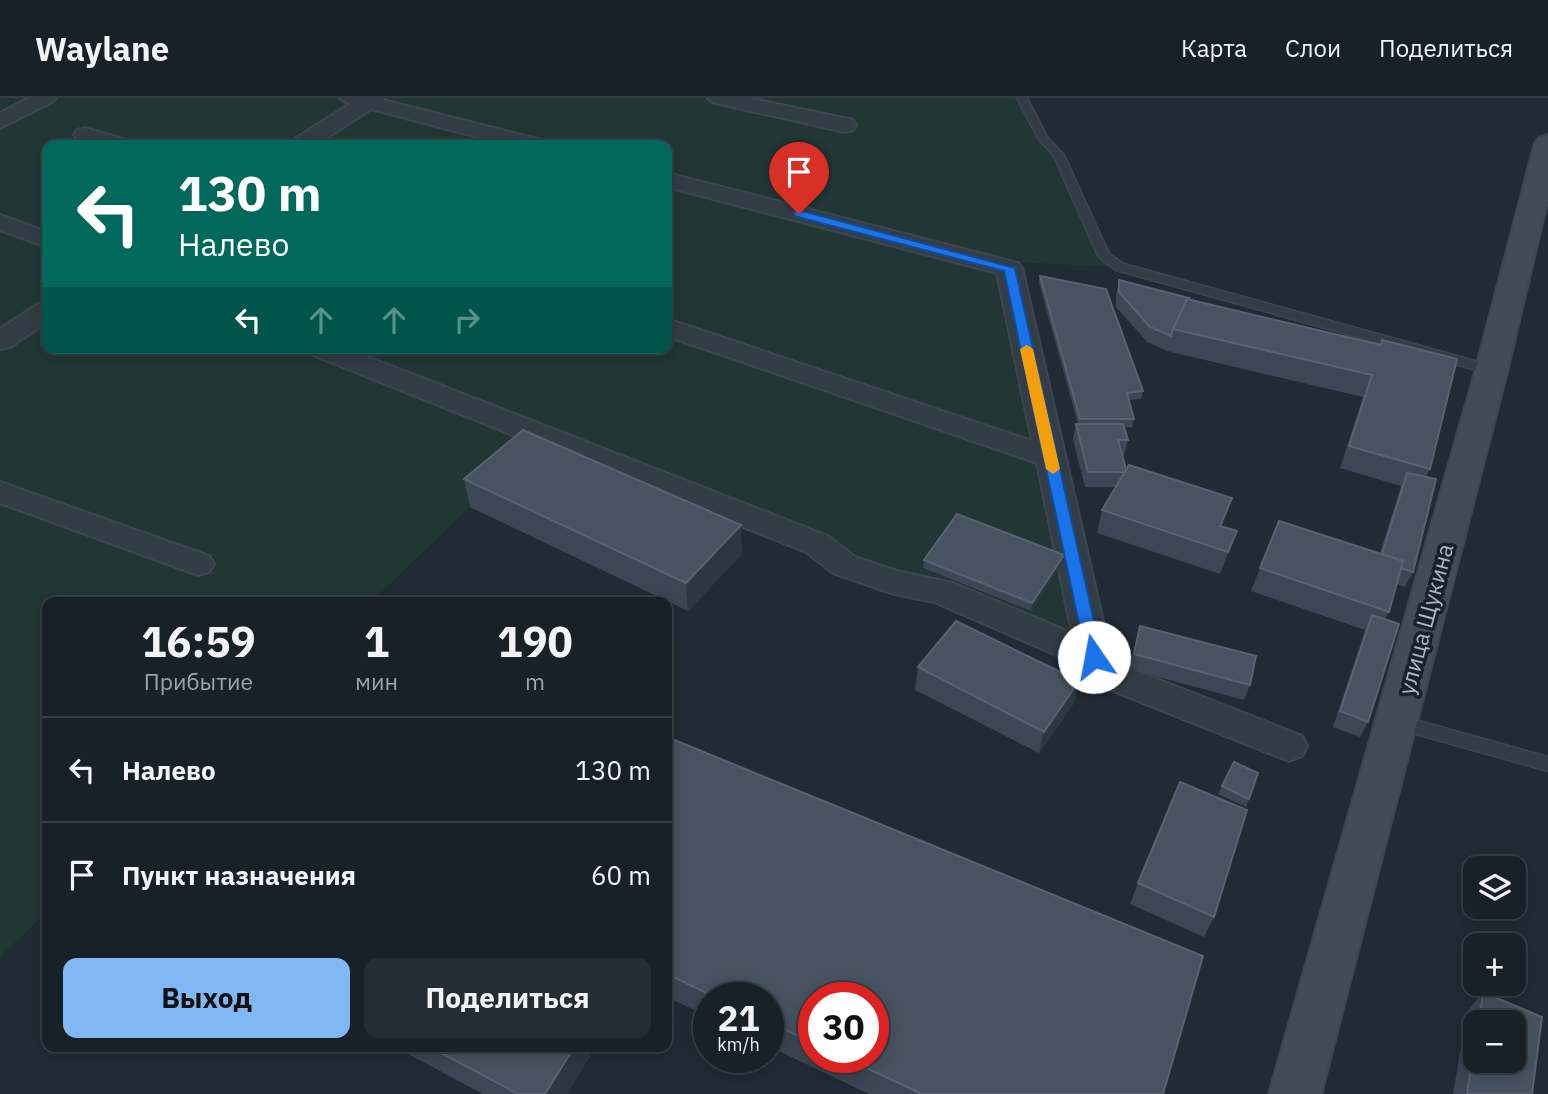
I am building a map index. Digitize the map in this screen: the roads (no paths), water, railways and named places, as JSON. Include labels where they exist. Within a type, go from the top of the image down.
[{"type":"street","points":[[0,122],[45,98]]},
{"type":"street","points":[[719,98],[845,125]]},
{"type":"street","points":[[308,140],[364,99],[515,140]]},
{"type":"street","points":[[85,135],[102,140]]},
{"type":"street","name":"улица Щукина","points":[[1295,1094],[1492,370],[1548,143]]},
{"type":"street","points":[[672,181],[1009,268],[1094,657]]},
{"type":"street","points":[[0,222],[42,238]]},
{"type":"street","points":[[0,312],[38,316]]},
{"type":"street","points":[[0,341],[38,316]]},
{"type":"street","points":[[672,329],[1051,457]]},
{"type":"street","points":[[335,354],[817,544],[844,565],[894,582],[941,592],[1094,657],[1120,679],[1290,747]]},
{"type":"street","points":[[0,492],[198,564]]},
{"type":"lane","points":[[1022,98],[1044,138],[1059,155],[1104,256],[1120,267],[1492,370]]},
{"type":"lane","points":[[1397,722],[1548,764]]}]
